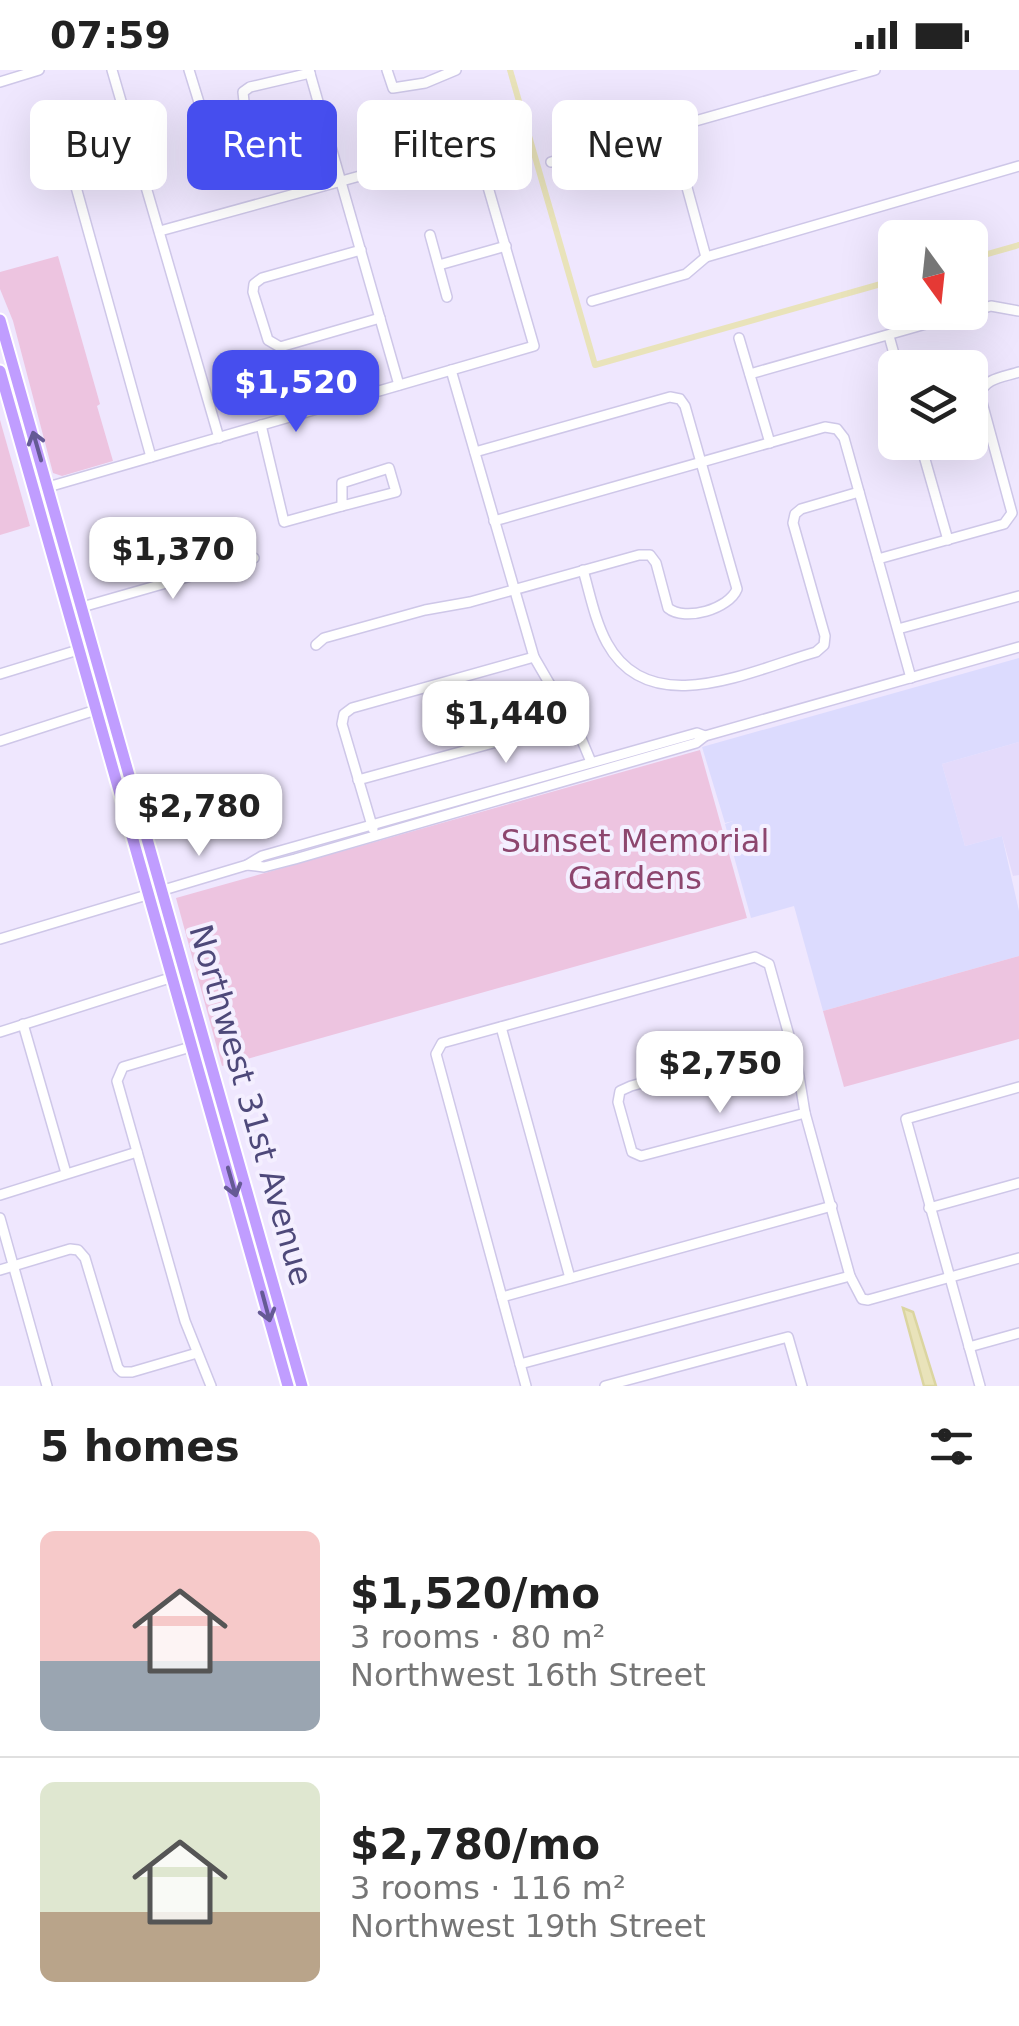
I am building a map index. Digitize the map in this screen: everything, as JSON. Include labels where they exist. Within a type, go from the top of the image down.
[{"type":"main road","name":"Northwest 31st Avenue","points":[[0,320],[48,487],[75,610],[78,650],[94,710],[173,977],[200,1044],[302,1386]]},
{"type":"main road","name":"Northwest 31st Avenue","points":[[0,371],[30,474],[108,706],[161,889],[288,1386]]},
{"type":"main road","points":[[30,474],[48,487]]},
{"type":"street","points":[[0,82],[39,70]]},
{"type":"street","points":[[112,70],[121,100]]},
{"type":"street","points":[[189,70],[210,138],[216,142],[247,131],[242,101],[250,87],[309,71],[400,385]]},
{"type":"street","points":[[388,70],[393,88],[425,83],[457,71]]},
{"type":"street","points":[[698,121],[875,70]]},
{"type":"street","points":[[48,487],[534,346],[477,149],[469,146],[160,231]]},
{"type":"street","points":[[592,300],[686,274],[706,257],[1019,166]]},
{"type":"street","points":[[77,190],[152,457]]},
{"type":"street","points":[[148,190],[220,438]]},
{"type":"street","points":[[688,190],[706,257]]},
{"type":"street","points":[[430,236],[448,297]]},
{"type":"street","points":[[439,265],[506,246]]},
{"type":"street","points":[[361,250],[262,278],[254,284],[253,292],[273,346],[380,318]]},
{"type":"street","points":[[988,307],[1019,311]]},
{"type":"street","points":[[750,374],[909,330]]},
{"type":"street","points":[[889,336],[893,350]]},
{"type":"street","points":[[740,338],[770,443]]},
{"type":"street","points":[[451,370],[534,658],[591,762]]},
{"type":"street","points":[[878,559],[1010,520],[1012,513],[980,395],[988,381],[1019,372]]},
{"type":"street","points":[[316,645],[324,638],[639,554],[650,556],[656,563],[668,608],[674,614],[728,603],[736,596],[738,590],[680,398],[670,397],[474,452]]},
{"type":"street","points":[[261,426],[284,522],[396,492],[390,468],[342,482],[342,506]]},
{"type":"street","points":[[494,521],[826,427],[838,429],[844,438],[911,678]]},
{"type":"street","points":[[925,460],[948,540]]},
{"type":"street","points":[[584,570],[599,625],[616,656],[634,674],[663,686],[694,687],[816,652],[824,646],[826,636],[793,523],[795,514],[859,492]]},
{"type":"street","points":[[75,610],[254,558]]},
{"type":"street","points":[[898,629],[1019,596]]},
{"type":"street","points":[[0,940],[247,865],[262,856],[373,831],[646,758],[696,743],[704,736],[1019,647]]},
{"type":"street","points":[[0,674],[78,650]]},
{"type":"street","points":[[373,831],[342,724],[344,714],[352,708],[534,658]]},
{"type":"street","points":[[358,780],[504,740],[522,733],[560,704]]},
{"type":"street","points":[[0,740],[108,706]]},
{"type":"street","points":[[373,831],[591,762],[698,734],[704,736]]},
{"type":"street","points":[[526,1386],[436,1054],[442,1044],[755,957],[769,964],[850,1276],[862,1298],[868,1300],[1019,1258]]},
{"type":"street","points":[[0,1032],[173,977]]},
{"type":"street","points":[[23,1024],[66,1173]]},
{"type":"street","points":[[501,1027],[570,1278]]},
{"type":"street","points":[[791,1042],[620,1091],[618,1102],[632,1152],[648,1156],[805,1113]]},
{"type":"street","points":[[200,1044],[123,1068],[117,1080],[197,1353],[211,1386]]},
{"type":"street","points":[[980,1386],[906,1118],[1019,1087]]},
{"type":"street","points":[[0,1195],[138,1152]]},
{"type":"street","points":[[928,1208],[1019,1183]]},
{"type":"street","points":[[502,1297],[832,1206]]},
{"type":"street","points":[[0,1218],[47,1386]]},
{"type":"street","points":[[0,1270],[78,1250],[85,1258],[122,1372],[197,1353]]},
{"type":"street","points":[[520,1364],[850,1276]]},
{"type":"street","points":[[969,1346],[1019,1333]]},
{"type":"street","points":[[606,1386],[788,1337],[802,1386]]},
{"type":"shaded area","points":[[1019,658],[1019,742],[942,764],[965,846],[1002,836],[1019,911],[1019,956],[823,1011],[794,906],[751,918],[725,824],[733,821],[725,823],[702,747]]},
{"type":"shaded area","points":[[1019,742],[1019,875],[1013,876],[1002,836],[965,846],[942,764]]},
{"type":"shaded area","points":[[903,1308],[913,1312],[936,1386],[924,1386]]},
{"type":"green space","points":[[58,256],[113,461],[62,476],[53,473],[13,321],[0,289],[0,272]]},
{"type":"green space","points":[[0,420],[30,526],[0,535]]},
{"type":"green space","name":"Sunset Memorial Gardens","points":[[700,750],[747,918],[222,1066],[176,898]]},
{"type":"green space","points":[[1019,956],[1019,1039],[844,1087],[823,1011]]},
{"type":"waterway","points":[[510,70],[595,365],[878,285]]},
{"type":"waterway","points":[[988,254],[1019,245]]}]
